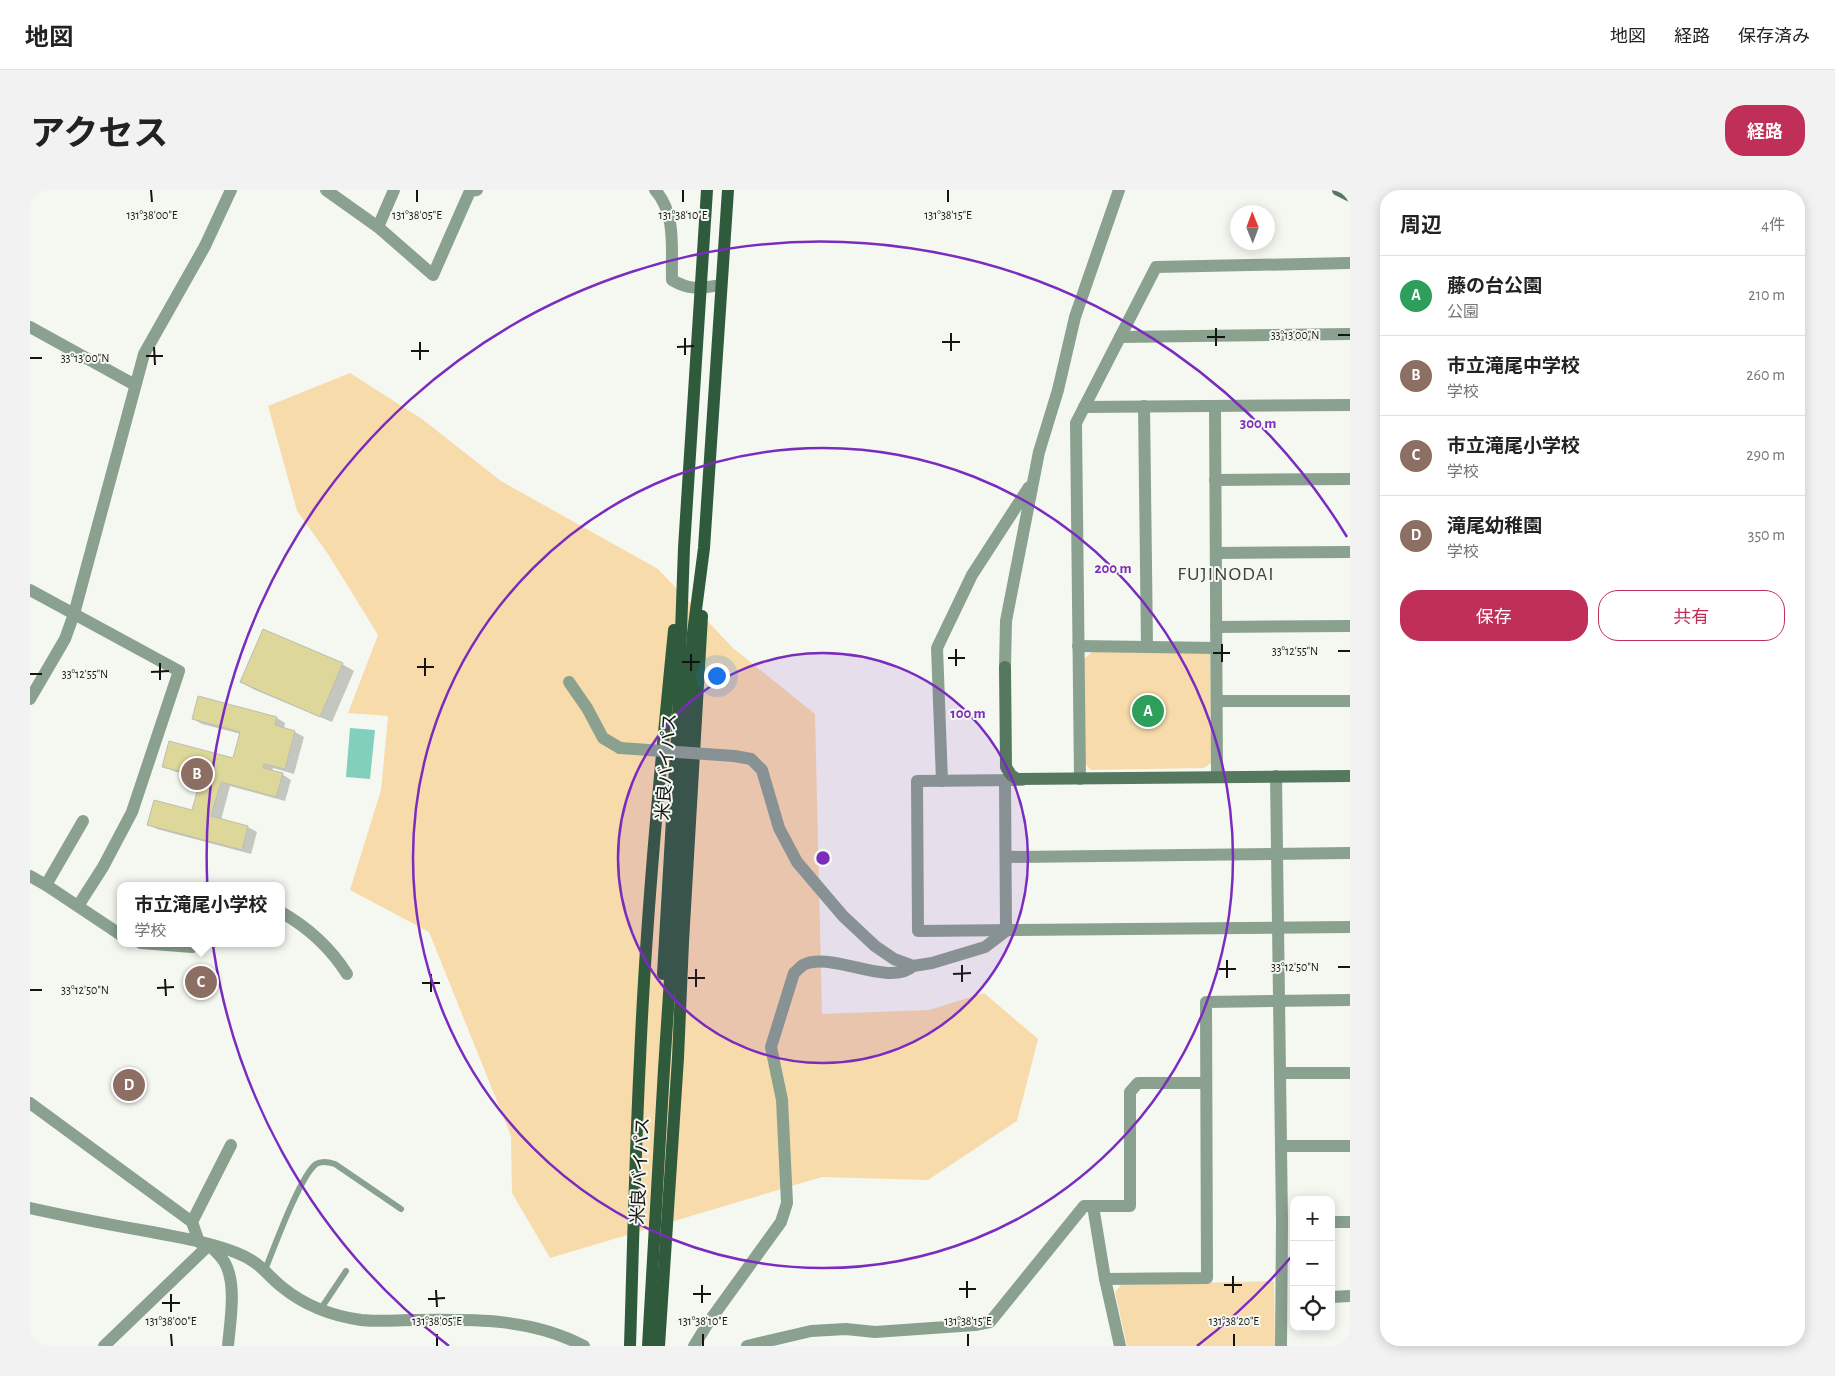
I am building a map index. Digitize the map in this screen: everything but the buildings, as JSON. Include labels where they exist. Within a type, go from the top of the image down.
[{"type":"main road","name":"米良バイパス","points":[[639,1346],[678,716],[684,548],[707,190]]},
{"type":"main road","name":"米良バイパス","points":[[648,1346],[693,633],[704,548],[728,190]]},
{"type":"main road","points":[[630,1346],[646,944],[660,768],[684,548]]},
{"type":"main road","points":[[659,1346],[678,1058],[683,942],[702,633],[704,548]]},
{"type":"street","points":[[30,699],[65,639],[74,614],[134,385],[144,354],[205,246],[230,190]]},
{"type":"street","points":[[326,190],[378,227],[433,275],[470,191],[477,190]]},
{"type":"street","points":[[378,227],[394,190]]},
{"type":"street","points":[[655,190],[671,224],[672,280],[685,288],[700,289],[722,285]]},
{"type":"street","points":[[1027,780],[1013,777],[1006,767],[1006,621],[1039,452],[1058,390],[1075,317],[1119,190]]},
{"type":"street","points":[[1338,190],[1350,196]]},
{"type":"street","points":[[1080,779],[1076,423],[1156,267],[1350,263]]},
{"type":"street","points":[[30,327],[134,385]]},
{"type":"street","points":[[1120,336],[1350,334]]},
{"type":"street","points":[[1084,407],[1350,404]]},
{"type":"street","points":[[1144,406],[1147,646]]},
{"type":"street","points":[[1215,406],[1217,777]]},
{"type":"street","points":[[1216,480],[1350,479]]},
{"type":"street","points":[[942,781],[937,648],[972,576],[1033,480]]},
{"type":"street","points":[[1216,554],[1350,552]]},
{"type":"street","points":[[30,590],[179,671],[132,812],[103,867],[78,906]]},
{"type":"street","points":[[1216,627],[1350,626]]},
{"type":"street","points":[[1078,646],[1216,648]]},
{"type":"street","points":[[569,682],[587,708],[603,738],[620,748],[734,756],[751,760],[762,770],[779,828],[797,862],[843,916],[875,946],[894,958],[913,966]]},
{"type":"street","points":[[1217,701],[1350,701]]},
{"type":"street","points":[[1276,776],[1281,1146],[1288,1222],[1281,1297],[1281,1346]]},
{"type":"street","points":[[1350,776],[917,781],[918,932],[1350,927]]},
{"type":"street","points":[[1005,780],[1006,931]]},
{"type":"street","points":[[46,885],[84,821]]},
{"type":"street","points":[[1006,857],[1350,853]]},
{"type":"street","points":[[30,876],[117,932]]},
{"type":"street","points":[[285,915],[323,941],[346,974]]},
{"type":"street","points":[[694,1346],[708,1323],[781,1222],[787,1203],[782,1100],[771,1047],[794,974],[803,965],[821,961],[886,973],[908,971],[913,966],[967,954],[985,947],[1006,931]]},
{"type":"street","points":[[1105,1279],[1207,1278],[1206,1002],[1350,1000]]},
{"type":"street","points":[[1280,1074],[1350,1073]]},
{"type":"street","points":[[747,1346],[811,1331],[846,1329],[875,1332],[975,1325],[990,1322],[1084,1206],[1130,1206],[1130,1092],[1138,1084],[1206,1083]]},
{"type":"street","points":[[30,1103],[192,1222],[204,1243],[225,1263],[230,1281],[232,1304],[228,1346]]},
{"type":"street","points":[[192,1222],[231,1145]]},
{"type":"street","points":[[1281,1146],[1350,1146]]},
{"type":"street","points":[[1093,1206],[1105,1279],[1120,1346]]},
{"type":"street","points":[[30,1208],[204,1243],[235,1252],[253,1260],[282,1287],[320,1310],[362,1320],[466,1320],[519,1324],[567,1337],[584,1346]]},
{"type":"street","points":[[1335,1222],[1350,1222]]},
{"type":"street","points":[[104,1346],[204,1243]]},
{"type":"street","points":[[1335,1297],[1350,1296]]},
{"type":"street","points":[[1281,1297],[1290,1297]]},
{"type":"lane","points":[[265,1270],[300,1186],[316,1164],[323,1162],[335,1164],[401,1209]]},
{"type":"lane","points":[[320,1310],[346,1271]]},
{"type":"shaded area","points":[[350,373],[422,419],[501,481],[658,569],[733,648],[815,714],[822,1014],[929,1010],[984,993],[1038,1039],[1017,1121],[928,1180],[822,1177],[550,1258],[512,1193],[511,1136],[429,932],[350,890],[381,790],[388,716],[348,713],[378,635],[328,554],[297,511],[268,406]]},
{"type":"shaded area","points":[[1092,652],[1210,652],[1211,763],[1204,768],[1091,770],[1085,764],[1084,659]]},
{"type":"shaded area","points":[[350,728],[375,730],[370,779],[346,777]]},
{"type":"shaded area","points":[[1274,1281],[1275,1346],[1127,1346],[1115,1292],[1121,1285]]},
{"type":"place","name":"藤の台公園","points":[[1148,711]]},
{"type":"place","name":"市立滝尾中学校","points":[[197,774]]},
{"type":"place","name":"市立滝尾小学校","points":[[201,982]]},
{"type":"place","name":"滝尾幼稚園","points":[[129,1085]]},
{"type":"district","name":"FUJINODAI","points":[[1226,574]]}]
